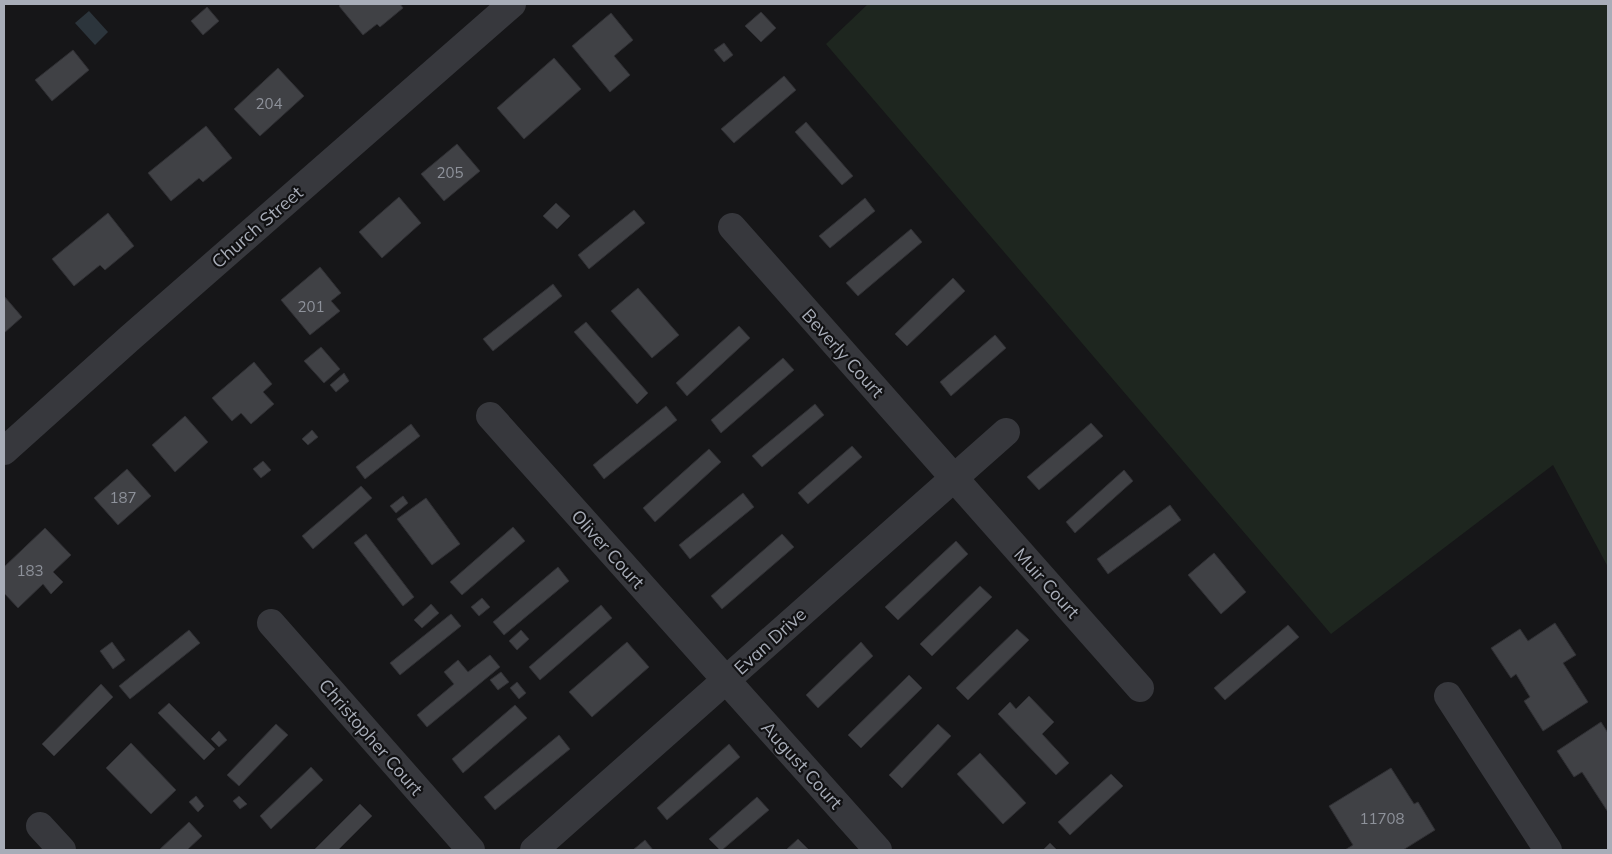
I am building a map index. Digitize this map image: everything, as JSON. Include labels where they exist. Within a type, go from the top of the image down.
[{"type":"street","name":"Church Street","points":[[4,451],[130,338],[512,4]]},
{"type":"street","name":"Beverly Court","points":[[732,227],[954,478]]},
{"type":"street","name":"Oliver Court","points":[[490,416],[726,680]]},
{"type":"street","name":"Evan Drive","points":[[534,850],[1006,432]]},
{"type":"street","name":"Muir Court","points":[[954,478],[1140,688]]},
{"type":"street","name":"Christopher Court","points":[[271,623],[471,850]]},
{"type":"street","name":"August Court","points":[[726,680],[878,850]]},
{"type":"street","points":[[1448,696],[1545,849]]},
{"type":"street","points":[[40,826],[62,850]]},
{"type":"shaded area","points":[[868,4],[1608,4],[1608,567],[1553,465],[1331,634],[826,44]]},
{"type":"shaded area","points":[[89,11],[108,32],[95,45],[75,23]]},
{"type":"building","points":[[341,4],[400,4],[403,8],[380,27],[377,24],[363,35],[339,6]]},
{"type":"building","points":[[207,7],[219,21],[203,35],[191,21]]},
{"type":"building","points":[[761,12],[776,28],[761,42],[745,26]]},
{"type":"building","points":[[611,13],[633,40],[614,56],[630,75],[610,92],[572,46]]},
{"type":"building","points":[[724,43],[733,55],[724,62],[714,50]]},
{"type":"building","points":[[73,50],[89,70],[52,101],[35,80]]},
{"type":"building","points":[[554,58],[581,89],[524,139],[497,108]]},
{"type":"building","points":[[278,68],[304,96],[260,136],[234,109]]},
{"type":"building","points":[[784,76],[796,90],[734,143],[721,129]]},
{"type":"building","points":[[806,122],[853,176],[842,185],[795,132]]},
{"type":"building","points":[[206,126],[232,158],[203,182],[199,178],[171,201],[148,173]]},
{"type":"building","points":[[457,144],[480,171],[444,201],[421,174]]},
{"type":"building","points":[[399,197],[421,223],[382,258],[359,232]]},
{"type":"building","points":[[865,198],[875,211],[830,248],[819,236]]},
{"type":"building","points":[[556,203],[570,216],[557,229],[543,216]]},
{"type":"building","points":[[634,210],[645,223],[589,269],[578,255]]},
{"type":"building","points":[[108,213],[134,246],[105,270],[100,265],[74,286],[52,259]]},
{"type":"building","points":[[911,229],[922,242],[858,296],[846,283]]},
{"type":"building","points":[[320,267],[341,293],[331,301],[340,311],[310,335],[281,300]]},
{"type":"building","points":[[953,278],[965,291],[907,346],[895,334]]},
{"type":"building","points":[[553,284],[562,296],[493,351],[483,339]]},
{"type":"building","points":[[638,288],[679,335],[652,358],[611,311]]},
{"type":"building","points":[[4,296],[22,317],[4,333]]},
{"type":"building","points":[[586,322],[648,393],[637,404],[574,332]]},
{"type":"building","points":[[739,326],[750,338],[687,396],[676,383]]},
{"type":"building","points":[[995,335],[1006,348],[951,396],[940,382]]},
{"type":"building","points":[[321,347],[340,369],[324,383],[304,361]]},
{"type":"building","points":[[783,358],[794,370],[721,433],[711,420]]},
{"type":"building","points":[[254,362],[272,384],[263,392],[274,404],[251,424],[241,413],[232,421],[212,398]]},
{"type":"building","points":[[344,373],[349,381],[336,392],[330,385]]},
{"type":"building","points":[[815,404],[824,415],[762,467],[752,456]]},
{"type":"building","points":[[666,406],[677,420],[604,479],[593,465]]},
{"type":"building","points":[[185,416],[208,442],[175,472],[152,445]]},
{"type":"building","points":[[1091,423],[1103,436],[1039,490],[1027,477]]},
{"type":"building","points":[[411,424],[420,436],[365,479],[356,467]]},
{"type":"building","points":[[312,430],[318,437],[308,445],[302,439]]},
{"type":"building","points":[[852,446],[862,457],[808,504],[798,493]]},
{"type":"building","points":[[709,449],[721,462],[655,522],[643,508]]},
{"type":"building","points":[[263,461],[271,470],[261,478],[253,469]]},
{"type":"building","points":[[127,469],[151,496],[118,525],[94,498]]},
{"type":"building","points":[[1124,470],[1133,481],[1075,533],[1066,522]]},
{"type":"building","points":[[361,486],[372,498],[313,549],[302,536]]},
{"type":"building","points":[[743,493],[754,507],[690,559],[679,545]]},
{"type":"building","points":[[403,496],[408,503],[396,513],[390,506]]},
{"type":"building","points":[[426,498],[460,544],[432,565],[397,519]]},
{"type":"building","points":[[1170,505],[1181,520],[1108,574],[1097,559]]},
{"type":"building","points":[[513,527],[525,541],[462,595],[450,582]]},
{"type":"building","points":[[45,528],[71,555],[53,572],[63,582],[51,594],[43,584],[18,608],[4,593],[4,567]]},
{"type":"building","points":[[366,534],[414,597],[403,606],[354,543]]},
{"type":"building","points":[[782,534],[794,547],[722,609],[711,596]]},
{"type":"building","points":[[956,541],[968,554],[898,620],[885,607]]},
{"type":"building","points":[[1214,553],[1246,592],[1221,614],[1188,575]]},
{"type":"building","points":[[558,567],[569,581],[504,635],[493,622]]},
{"type":"building","points":[[980,586],[992,597],[932,656],[920,644]]},
{"type":"building","points":[[482,598],[490,607],[479,616],[471,607]]},
{"type":"building","points":[[431,604],[439,613],[422,628],[414,620]]},
{"type":"building","points":[[601,605],[612,618],[540,680],[529,667]]},
{"type":"building","points":[[451,614],[461,626],[400,675],[390,663]]},
{"type":"building","points":[[1555,623],[1576,655],[1563,663],[1588,702],[1543,731],[1524,701],[1530,697],[1516,674],[1511,678],[1491,648],[1520,629],[1528,641]]},
{"type":"building","points":[[1288,625],[1299,637],[1225,700],[1214,688]]},
{"type":"building","points":[[1017,629],[1029,640],[968,700],[956,688]]},
{"type":"building","points":[[189,630],[200,643],[130,699],[119,686]]},
{"type":"building","points":[[521,630],[529,639],[517,650],[509,641]]},
{"type":"building","points":[[112,642],[125,660],[113,669],[100,651]]},
{"type":"building","points":[[627,642],[649,667],[592,717],[569,692]]},
{"type":"building","points":[[861,642],[873,656],[818,708],[806,695]]},
{"type":"building","points":[[490,655],[500,667],[427,727],[417,715],[454,684],[444,672],[458,660],[468,672]]},
{"type":"building","points":[[501,672],[509,682],[498,690],[490,680]]},
{"type":"building","points":[[909,675],[922,688],[861,748],[848,735]]},
{"type":"building","points":[[517,682],[526,693],[519,699],[510,688]]},
{"type":"building","points":[[101,684],[113,697],[54,756],[42,744]]},
{"type":"building","points":[[1029,696],[1054,722],[1042,734],[1069,763],[1056,775],[998,714],[1010,702],[1016,709]]},
{"type":"building","points":[[169,703],[215,749],[204,760],[158,713]]},
{"type":"building","points":[[515,705],[527,718],[463,773],[452,759]]},
{"type":"building","points":[[1601,722],[1608,733],[1608,812],[1582,772],[1574,777],[1557,751]]},
{"type":"building","points":[[276,724],[288,735],[239,786],[227,775]]},
{"type":"building","points":[[938,724],[951,736],[902,788],[889,775]]},
{"type":"building","points":[[219,731],[227,740],[219,747],[211,739]]},
{"type":"building","points":[[559,735],[570,749],[495,810],[484,797]]},
{"type":"building","points":[[131,743],[176,790],[151,814],[106,768]]},
{"type":"building","points":[[729,744],[740,757],[667,820],[657,808]]},
{"type":"building","points":[[980,753],[1026,803],[1003,824],[957,774]]},
{"type":"building","points":[[311,767],[323,780],[271,829],[260,816]]},
{"type":"building","points":[[1391,768],[1414,804],[1418,802],[1435,830],[1403,850],[1345,850],[1353,845],[1329,806]]},
{"type":"building","points":[[1111,774],[1123,786],[1070,835],[1058,822]]},
{"type":"building","points":[[196,796],[204,806],[198,812],[189,802]]},
{"type":"building","points":[[239,796],[247,804],[240,809],[233,801]]},
{"type":"building","points":[[757,797],[769,810],[720,850],[709,839]]},
{"type":"building","points":[[360,804],[372,816],[338,850],[314,850]]},
{"type":"building","points":[[189,822],[202,836],[187,850],[159,850]]},
{"type":"building","points":[[798,839],[808,849],[786,850]]},
{"type":"building","points":[[645,840],[653,850],[633,850]]},
{"type":"building","points":[[1050,843],[1057,850],[1043,850]]}]
